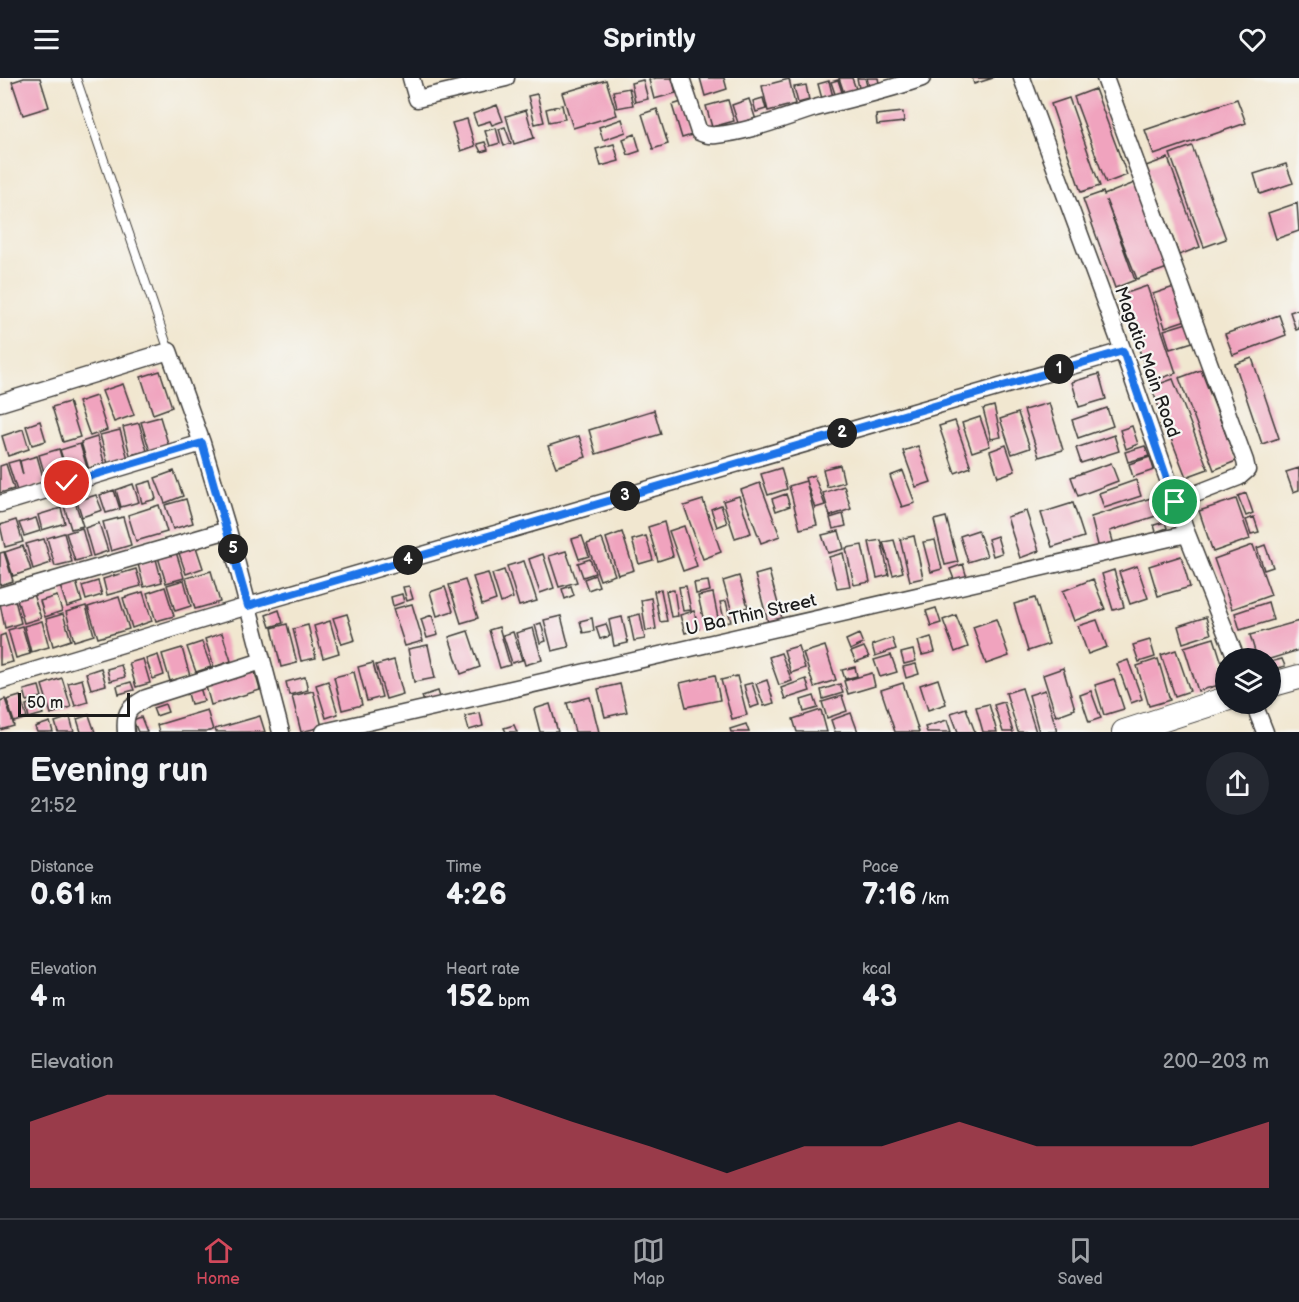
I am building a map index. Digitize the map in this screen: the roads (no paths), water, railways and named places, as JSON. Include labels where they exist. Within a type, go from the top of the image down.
[{"type":"main road","points":[[1281,682],[1299,677]]},
{"type":"main road","points":[[1124,732],[1215,703]]},
{"type":"street","points":[[411,78],[417,99],[506,78]]},
{"type":"street","points":[[681,78],[699,132],[705,136],[746,128],[898,87],[922,78]]},
{"type":"street","name":"Magatic Main Road","points":[[1022,78],[1123,351],[1175,502],[1232,648]]},
{"type":"street","points":[[1105,78],[1247,470],[1239,477],[1175,502]]},
{"type":"street","points":[[0,403],[169,351],[202,443],[228,531],[281,732]]},
{"type":"street","points":[[0,681],[248,606],[1123,351]]},
{"type":"street","points":[[0,504],[202,443]]},
{"type":"street","points":[[0,596],[228,531]]},
{"type":"street","name":"U Ba Thin Street","points":[[324,732],[1187,534]]},
{"type":"street","points":[[126,732],[125,719],[130,706],[146,698],[262,661]]},
{"type":"street","points":[[1258,714],[1265,732]]},
{"type":"lane","points":[[76,78],[169,351]]}]
